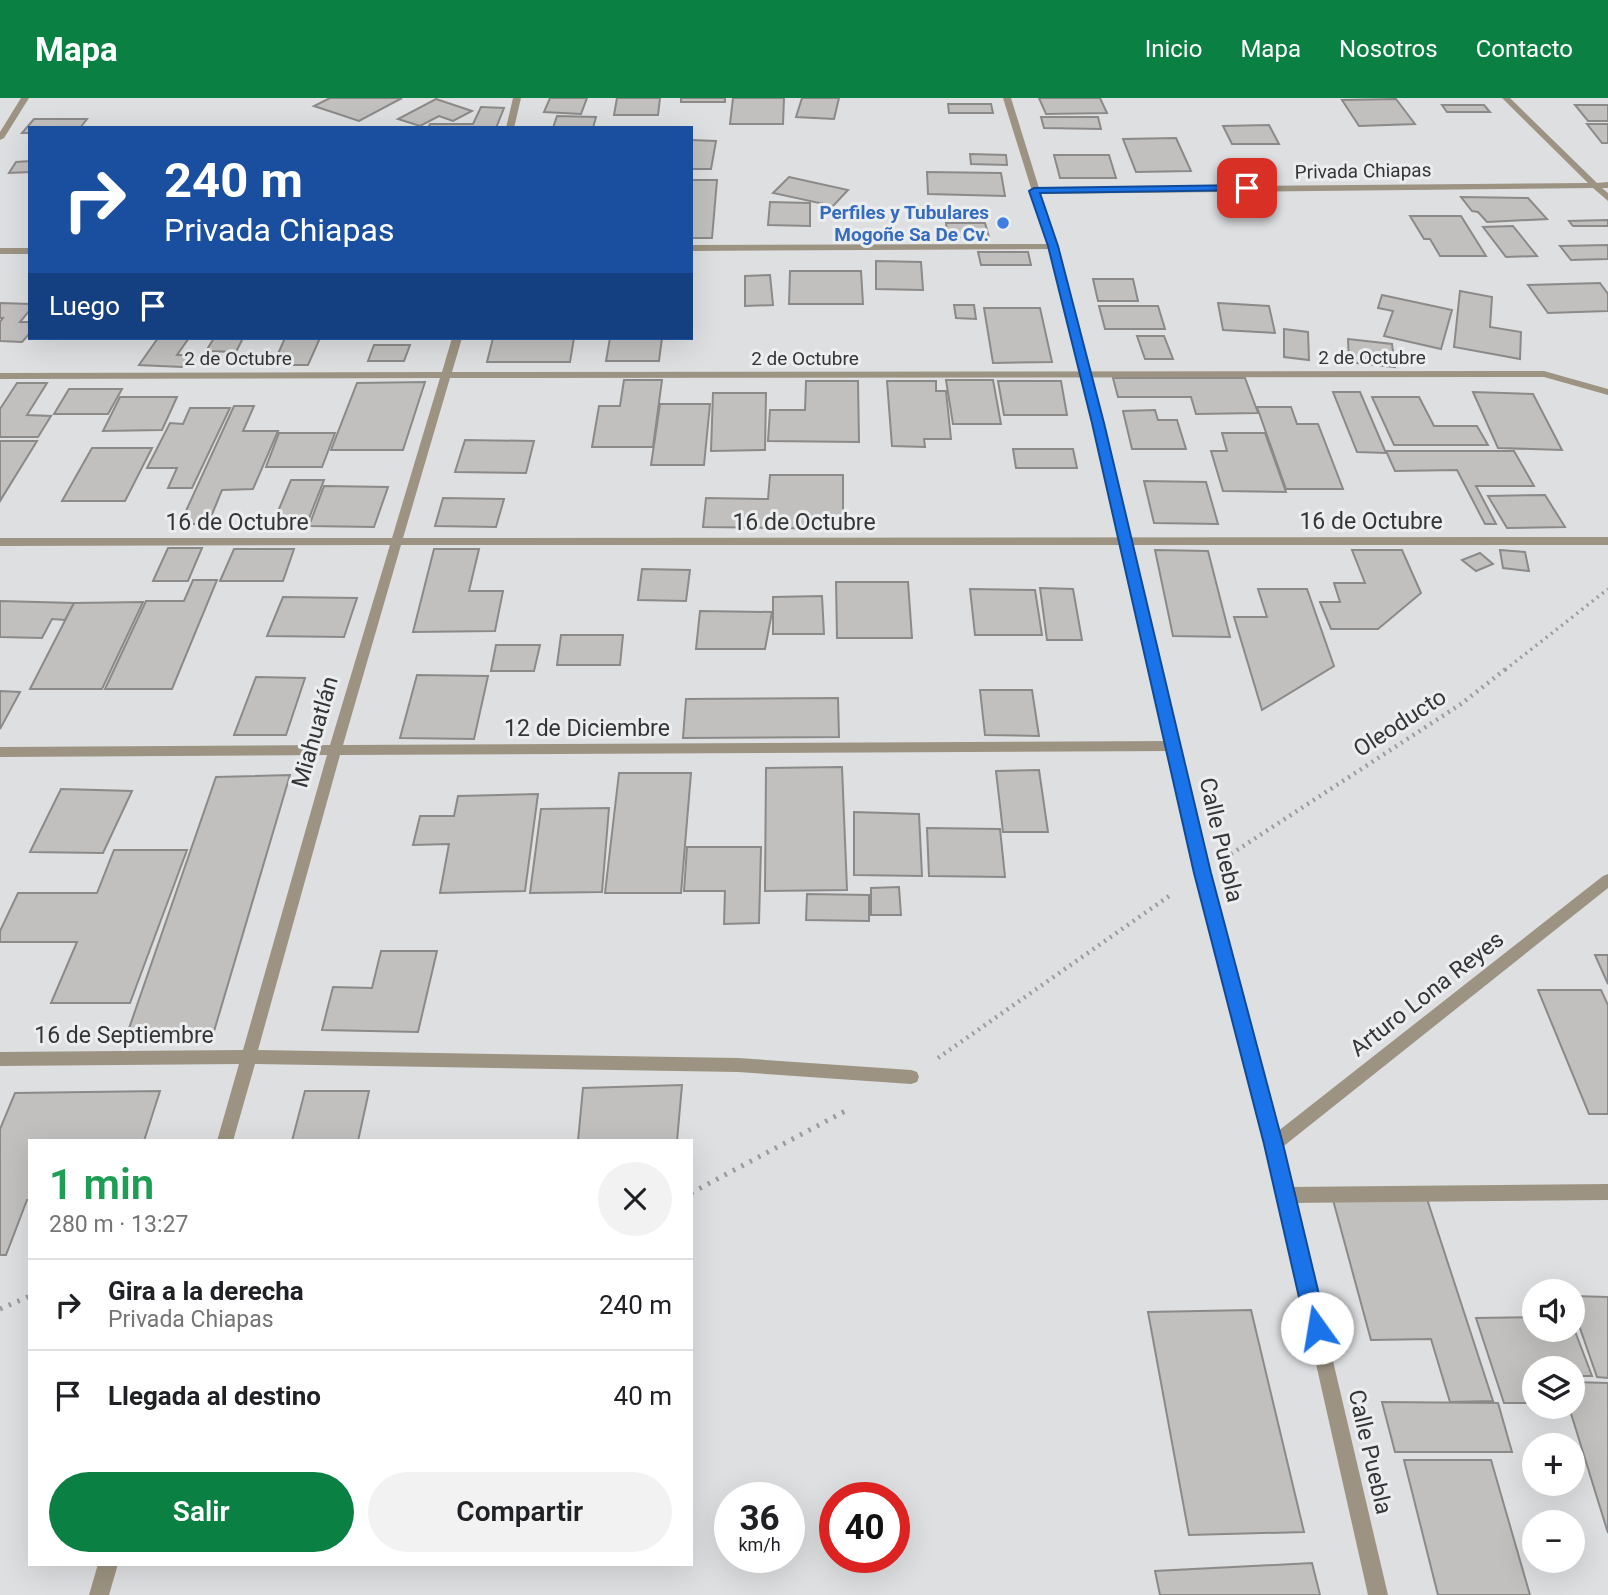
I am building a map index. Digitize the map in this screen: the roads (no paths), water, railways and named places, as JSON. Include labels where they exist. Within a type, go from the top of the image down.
[{"type":"street","points":[[0,138],[25,98]]},
{"type":"street","points":[[510,126],[517,98]]},
{"type":"street","name":"Calle Puebla","points":[[1007,98],[1053,246],[1086,376],[1127,542],[1202,873],[1274,1144],[1378,1595]]},
{"type":"street","points":[[1506,98],[1608,198]]},
{"type":"street","name":"Privada Chiapas","points":[[1034,191],[1608,185]]},
{"type":"street","points":[[693,248],[1053,246]]},
{"type":"street","points":[[0,251],[28,251]]},
{"type":"street","name":"Miahuatlán","points":[[226,1139],[335,750],[456,340]]},
{"type":"street","name":"2 de Octubre","points":[[0,376],[1544,374],[1608,392]]},
{"type":"street","name":"16 de Octubre","points":[[0,542],[1608,541]]},
{"type":"street","name":"12 de Diciembre","points":[[0,752],[1174,746]]},
{"type":"street","name":"Arturo Lona Reyes","points":[[1274,1144],[1608,880]]},
{"type":"street","name":"16 de Septiembre","points":[[0,1059],[248,1057],[738,1065],[911,1077]]},
{"type":"street","points":[[1286,1195],[1608,1192]]},
{"type":"street","points":[[99,1595],[106,1566]]},
{"type":"place","name":"Perfiles y Tubulares Mogoñe Sa De Cv.","points":[[1003,223]]}]
